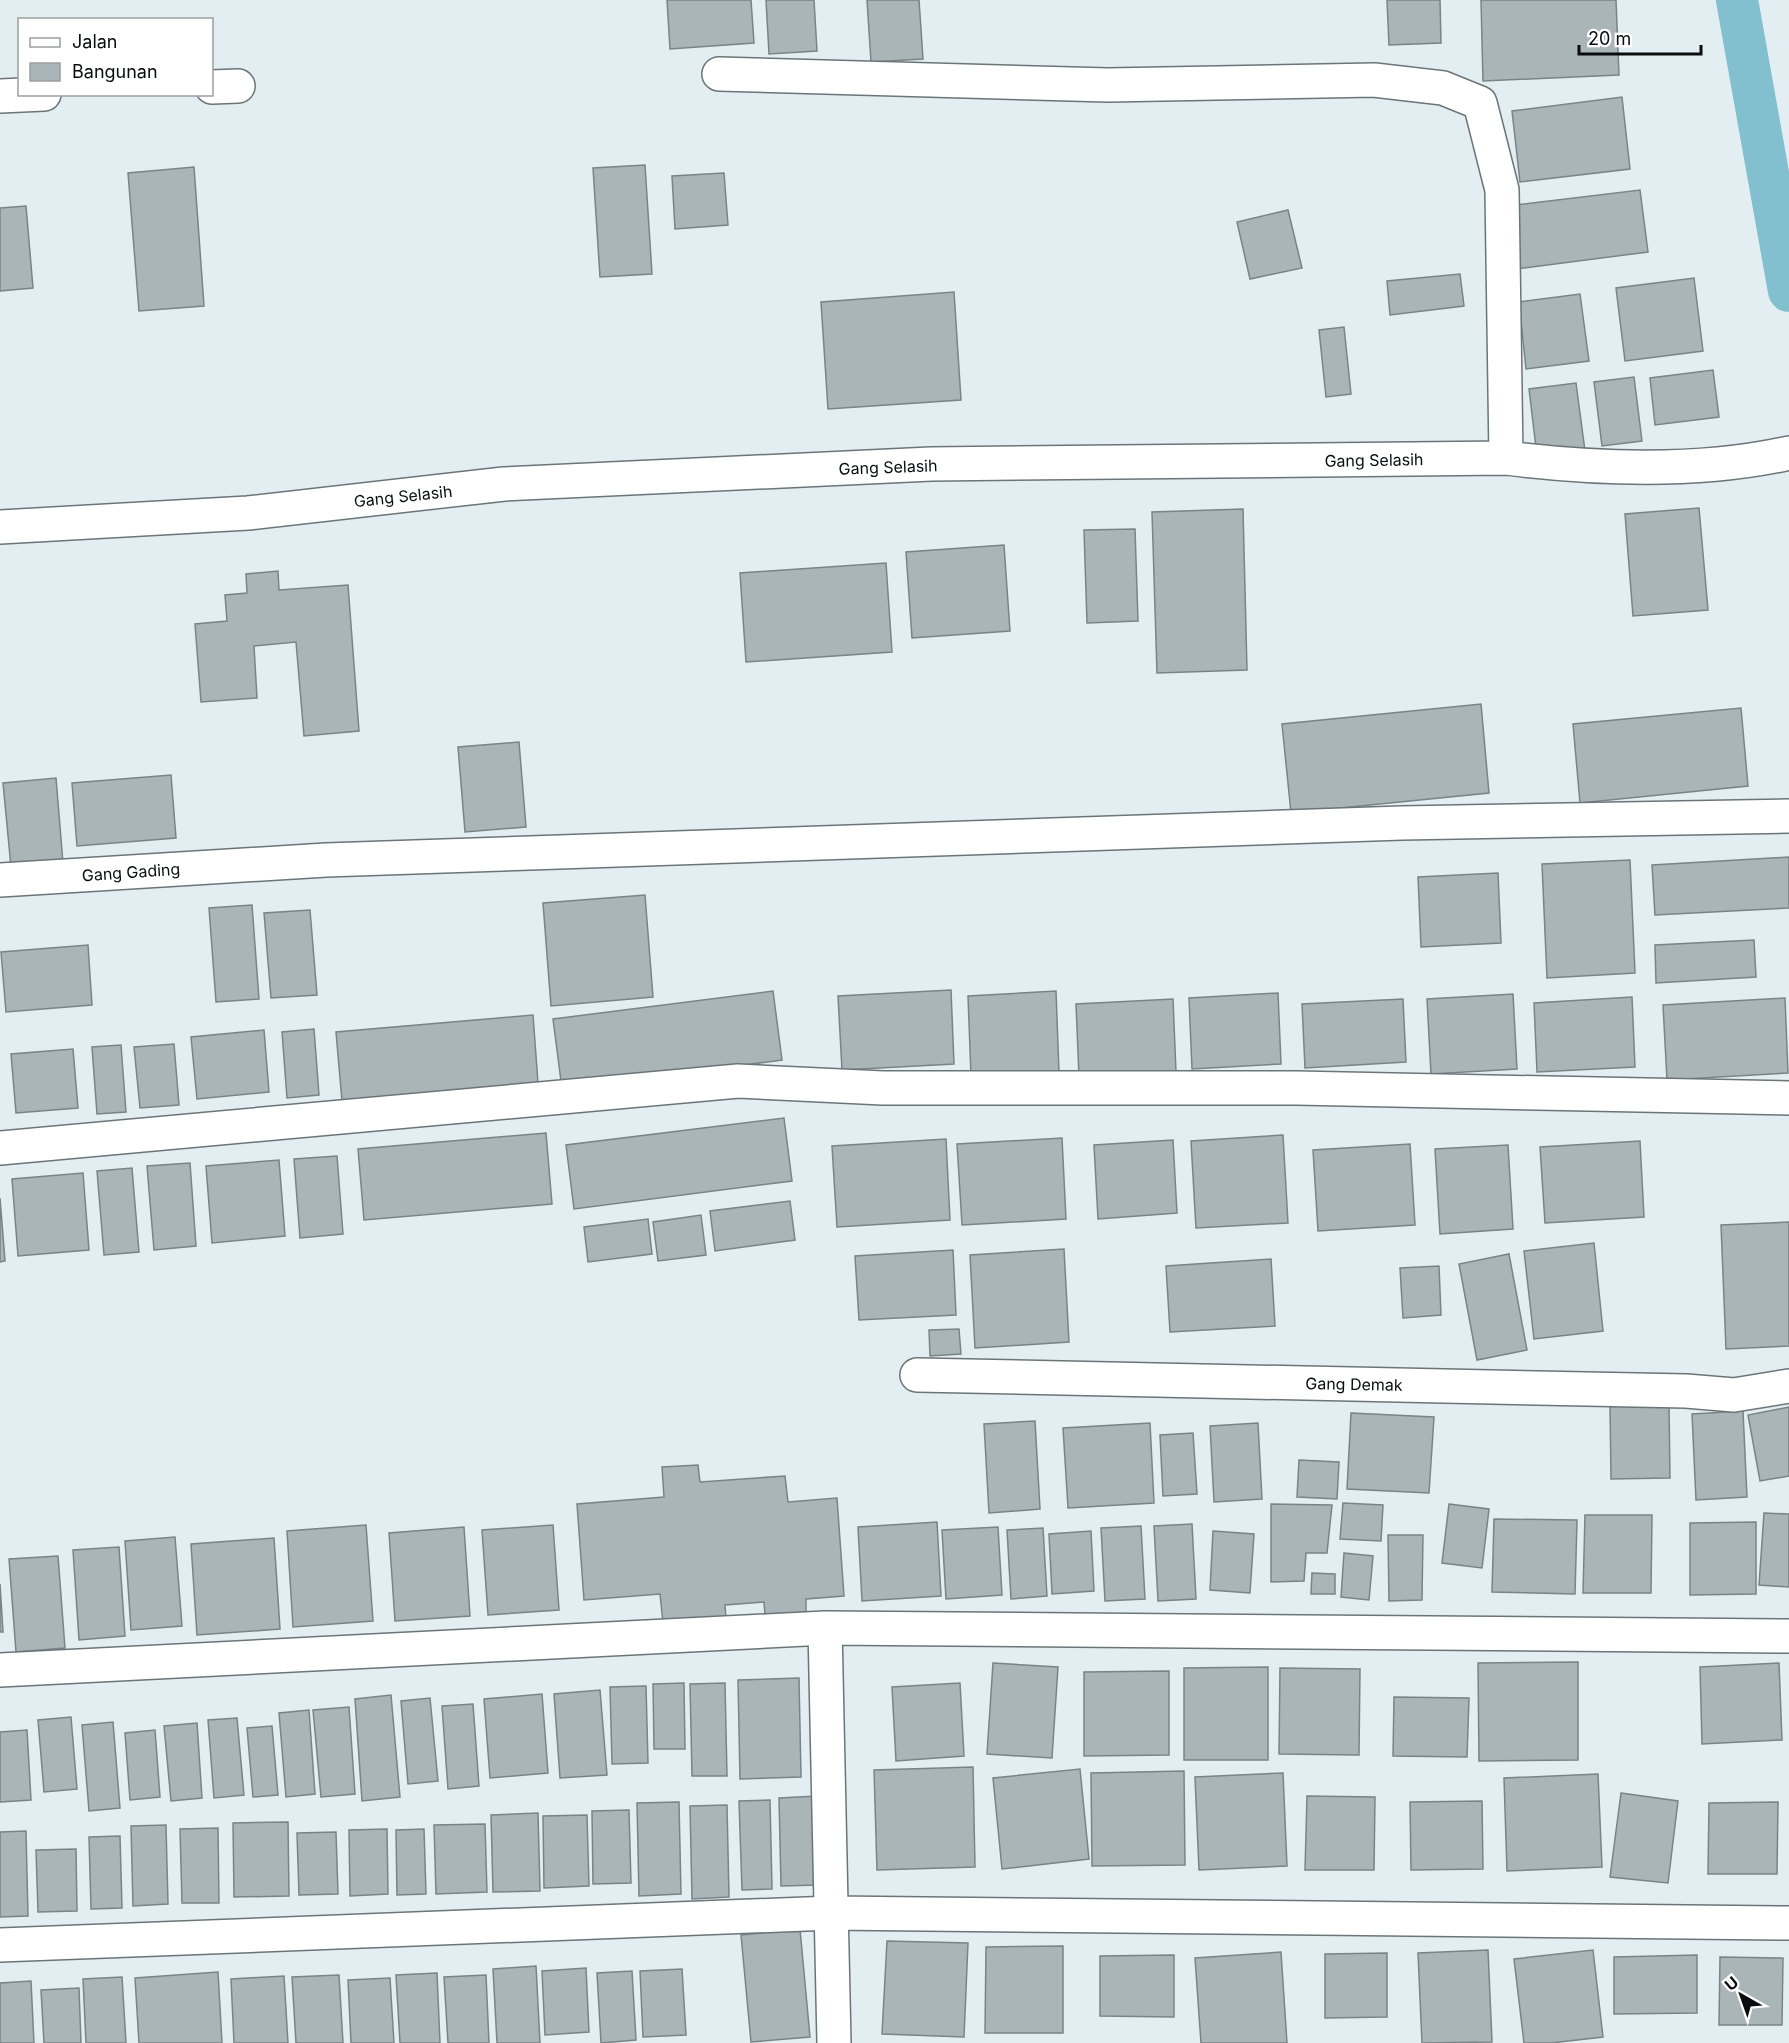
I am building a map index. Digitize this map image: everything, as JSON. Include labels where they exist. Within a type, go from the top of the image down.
[{"type":"street","points":[[719,74],[1108,85],[1374,80],[1443,88],[1480,103],[1502,190],[1506,458]]},
{"type":"street","points":[[0,96],[18,95]]},
{"type":"street","name":"Gang Selasih","points":[[0,527],[248,513],[504,484],[919,465],[1506,458],[1567,465],[1688,465],[1783,455]]},
{"type":"street","name":"Gang Gading","points":[[0,880],[262,864],[1402,823],[1789,816]]},
{"type":"street","points":[[0,1148],[738,1081],[883,1089],[1296,1088],[1789,1098]]},
{"type":"street","name":"Gang Demak","points":[[918,1375],[1663,1391],[1734,1395],[1789,1386]]},
{"type":"street","points":[[0,1670],[825,1628],[1789,1636]]},
{"type":"street","points":[[825,1628],[834,2043]]},
{"type":"street","points":[[0,1945],[831,1913],[1789,1923]]},
{"type":"building","points":[[667,0],[751,0],[754,43],[670,49]]},
{"type":"building","points":[[766,0],[814,0],[817,51],[769,54]]},
{"type":"building","points":[[867,0],[919,0],[923,59],[871,62]]},
{"type":"building","points":[[1387,0],[1440,0],[1441,43],[1389,45]]},
{"type":"building","points":[[1481,0],[1616,0],[1619,75],[1483,81]]},
{"type":"building","points":[[1622,97],[1630,169],[1520,182],[1512,111]]},
{"type":"building","points":[[645,165],[652,274],[600,277],[593,168]]},
{"type":"building","points":[[194,167],[204,306],[139,311],[128,173]]},
{"type":"building","points":[[724,173],[728,225],[675,229],[672,176]]},
{"type":"building","points":[[1640,190],[1648,252],[1516,269],[1508,206]]},
{"type":"building","points":[[26,206],[33,288],[0,291],[0,208]]},
{"type":"building","points":[[1288,210],[1302,268],[1250,279],[1237,222]]},
{"type":"building","points":[[1460,274],[1464,306],[1390,315],[1387,281]]},
{"type":"building","points":[[1694,278],[1703,351],[1625,361],[1616,288]]},
{"type":"building","points":[[954,292],[961,400],[828,409],[821,302]]},
{"type":"building","points":[[1580,294],[1589,361],[1526,369],[1519,302]]},
{"type":"building","points":[[1344,327],[1351,394],[1326,397],[1319,330]]},
{"type":"building","points":[[1713,370],[1719,417],[1655,425],[1650,378]]},
{"type":"building","points":[[1634,377],[1642,441],[1602,446],[1594,382]]},
{"type":"building","points":[[1576,383],[1585,451],[1537,456],[1529,389]]},
{"type":"building","points":[[1699,508],[1708,610],[1633,616],[1625,514]]},
{"type":"building","points":[[1243,509],[1247,670],[1157,673],[1152,512]]},
{"type":"building","points":[[1135,529],[1138,621],[1087,623],[1084,530]]},
{"type":"building","points":[[1004,545],[1010,631],[912,638],[906,552]]},
{"type":"building","points":[[886,563],[892,652],[746,662],[740,573]]},
{"type":"building","points":[[278,571],[279,590],[348,585],[359,731],[304,736],[296,642],[254,646],[257,698],[201,702],[195,624],[227,621],[225,595],[247,593],[246,574]]},
{"type":"building","points":[[1481,704],[1489,793],[1291,813],[1282,724]]},
{"type":"building","points":[[1741,708],[1748,786],[1580,803],[1573,724]]},
{"type":"building","points":[[519,742],[526,827],[465,832],[458,747]]},
{"type":"building","points":[[171,775],[176,838],[77,846],[72,783]]},
{"type":"building","points":[[56,778],[63,863],[11,867],[3,783]]},
{"type":"building","points":[[1789,857],[1789,908],[1655,915],[1652,865]]},
{"type":"building","points":[[1630,860],[1635,973],[1547,978],[1542,864]]},
{"type":"building","points":[[1498,873],[1501,943],[1421,947],[1418,877]]},
{"type":"building","points":[[645,895],[653,997],[551,1006],[543,903]]},
{"type":"building","points":[[252,905],[259,999],[216,1002],[209,908]]},
{"type":"building","points":[[310,910],[317,995],[271,998],[264,913]]},
{"type":"building","points":[[1754,940],[1756,977],[1656,983],[1655,945]]},
{"type":"building","points":[[88,945],[92,1005],[6,1012],[1,952]]},
{"type":"building","points":[[951,990],[954,1064],[842,1070],[838,996]]},
{"type":"building","points":[[773,991],[782,1060],[562,1089],[553,1019]]},
{"type":"building","points":[[1056,991],[1059,1072],[971,1076],[968,996]]},
{"type":"building","points":[[1278,993],[1281,1064],[1192,1069],[1189,998]]},
{"type":"building","points":[[1513,994],[1517,1069],[1431,1074],[1427,999]]},
{"type":"building","points":[[1632,997],[1635,1067],[1537,1072],[1534,1003]]},
{"type":"building","points":[[1785,998],[1788,1073],[1667,1080],[1663,1005]]},
{"type":"building","points":[[1173,999],[1176,1072],[1079,1077],[1076,1004]]},
{"type":"building","points":[[1403,999],[1406,1062],[1305,1068],[1302,1004]]},
{"type":"building","points":[[533,1015],[538,1083],[342,1101],[336,1032]]},
{"type":"building","points":[[314,1029],[319,1095],[287,1098],[282,1032]]},
{"type":"building","points":[[264,1030],[269,1092],[197,1099],[191,1037]]},
{"type":"building","points":[[174,1044],[179,1105],[140,1108],[134,1047]]},
{"type":"building","points":[[121,1045],[126,1112],[97,1114],[92,1047]]},
{"type":"building","points":[[73,1049],[78,1108],[16,1113],[11,1054]]},
{"type":"building","points":[[784,1118],[792,1181],[574,1209],[566,1145]]},
{"type":"building","points":[[546,1133],[552,1204],[364,1220],[358,1149]]},
{"type":"building","points":[[1283,1135],[1288,1223],[1196,1228],[1191,1141]]},
{"type":"building","points":[[1062,1138],[1066,1219],[962,1225],[957,1144]]},
{"type":"building","points":[[946,1139],[950,1220],[837,1227],[832,1146]]},
{"type":"building","points":[[1173,1140],[1177,1213],[1098,1219],[1094,1145]]},
{"type":"building","points":[[1640,1141],[1644,1217],[1545,1223],[1540,1147]]},
{"type":"building","points":[[1410,1144],[1415,1225],[1318,1231],[1313,1150]]},
{"type":"building","points":[[1508,1145],[1513,1229],[1440,1234],[1435,1149]]},
{"type":"building","points":[[337,1156],[343,1234],[300,1238],[294,1159]]},
{"type":"building","points":[[279,1160],[285,1236],[212,1243],[206,1166]]},
{"type":"building","points":[[190,1163],[196,1246],[154,1250],[147,1166]]},
{"type":"building","points":[[132,1168],[139,1252],[104,1255],[97,1171]]},
{"type":"building","points":[[83,1173],[89,1250],[18,1256],[12,1179]]},
{"type":"building","points":[[0,1198],[5,1261],[0,1262]]},
{"type":"building","points":[[790,1201],[795,1240],[715,1251],[710,1211]]},
{"type":"building","points":[[701,1215],[706,1255],[658,1261],[653,1222]]},
{"type":"building","points":[[648,1219],[652,1254],[588,1262],[584,1227]]},
{"type":"building","points":[[1789,1222],[1789,1346],[1726,1349],[1721,1225]]},
{"type":"building","points":[[1594,1243],[1603,1331],[1534,1339],[1524,1251]]},
{"type":"building","points":[[1064,1249],[1069,1342],[975,1348],[970,1255]]},
{"type":"building","points":[[953,1250],[956,1315],[859,1320],[855,1256]]},
{"type":"building","points":[[1509,1254],[1527,1350],[1477,1360],[1459,1264]]},
{"type":"building","points":[[1271,1259],[1275,1326],[1170,1332],[1166,1266]]},
{"type":"building","points":[[1439,1266],[1441,1315],[1403,1318],[1400,1268]]},
{"type":"building","points":[[959,1329],[961,1354],[930,1356],[929,1330]]},
{"type":"building","points":[[1669,1405],[1670,1478],[1611,1479],[1610,1406]]},
{"type":"building","points":[[1789,1407],[1789,1476],[1760,1481],[1748,1415]]},
{"type":"building","points":[[1743,1411],[1747,1497],[1696,1500],[1692,1414]]},
{"type":"building","points":[[1351,1413],[1434,1417],[1429,1493],[1347,1489]]},
{"type":"building","points":[[1035,1421],[1040,1509],[989,1513],[984,1424]]},
{"type":"building","points":[[1150,1423],[1154,1503],[1068,1508],[1063,1428]]},
{"type":"building","points":[[1258,1423],[1262,1499],[1214,1502],[1210,1426]]},
{"type":"building","points":[[1193,1433],[1197,1494],[1163,1496],[1160,1435]]},
{"type":"building","points":[[1299,1460],[1339,1462],[1337,1499],[1297,1497]]},
{"type":"building","points":[[698,1465],[700,1482],[785,1476],[788,1502],[837,1498],[844,1596],[806,1599],[806,1612],[765,1615],[764,1602],[725,1605],[726,1619],[663,1623],[660,1594],[584,1600],[577,1504],[664,1497],[662,1467]]},
{"type":"building","points":[[1343,1503],[1383,1505],[1381,1541],[1340,1539]]},
{"type":"building","points":[[1271,1504],[1332,1505],[1327,1553],[1306,1553],[1304,1581],[1271,1582]]},
{"type":"building","points":[[1449,1504],[1489,1509],[1482,1568],[1442,1563]]},
{"type":"building","points":[[1764,1513],[1789,1514],[1789,1587],[1759,1585]]},
{"type":"building","points":[[1585,1515],[1652,1515],[1651,1593],[1583,1593]]},
{"type":"building","points":[[1494,1519],[1577,1520],[1575,1594],[1492,1592]]},
{"type":"building","points":[[937,1522],[941,1596],[862,1601],[858,1527]]},
{"type":"building","points":[[1756,1522],[1756,1594],[1690,1595],[1690,1523]]},
{"type":"building","points":[[1192,1524],[1196,1599],[1158,1601],[1154,1526]]},
{"type":"building","points":[[366,1525],[373,1621],[293,1627],[287,1531]]},
{"type":"building","points":[[553,1525],[559,1610],[488,1615],[482,1530]]},
{"type":"building","points":[[1141,1526],[1145,1599],[1105,1601],[1101,1528]]},
{"type":"building","points":[[464,1527],[470,1616],[395,1621],[389,1533]]},
{"type":"building","points":[[998,1527],[1002,1595],[946,1599],[942,1530]]},
{"type":"building","points":[[1043,1528],[1047,1596],[1011,1599],[1007,1530]]},
{"type":"building","points":[[1091,1531],[1094,1591],[1052,1594],[1049,1534]]},
{"type":"building","points":[[1213,1531],[1254,1534],[1250,1593],[1210,1590]]},
{"type":"building","points":[[1388,1535],[1423,1535],[1422,1600],[1389,1601]]},
{"type":"building","points":[[175,1537],[182,1626],[131,1630],[125,1541]]},
{"type":"building","points":[[274,1538],[280,1629],[197,1635],[191,1544]]},
{"type":"building","points":[[119,1547],[125,1636],[79,1640],[73,1550]]},
{"type":"building","points":[[1344,1553],[1373,1556],[1369,1600],[1341,1597]]},
{"type":"building","points":[[58,1556],[65,1648],[16,1652],[9,1559]]},
{"type":"building","points":[[1312,1573],[1335,1574],[1335,1594],[1311,1594]]},
{"type":"building","points":[[0,1584],[3,1632],[0,1632]]},
{"type":"building","points":[[1578,1662],[1578,1760],[1479,1761],[1478,1663]]},
{"type":"building","points":[[993,1663],[1058,1667],[1052,1758],[987,1754]]},
{"type":"building","points":[[1779,1663],[1782,1740],[1702,1744],[1700,1667]]},
{"type":"building","points":[[1268,1667],[1268,1760],[1184,1760],[1184,1668]]},
{"type":"building","points":[[1280,1668],[1360,1669],[1359,1755],[1279,1754]]},
{"type":"building","points":[[1169,1671],[1169,1755],[1084,1756],[1084,1672]]},
{"type":"building","points":[[799,1678],[801,1777],[740,1779],[738,1680]]},
{"type":"building","points":[[684,1683],[685,1749],[654,1749],[653,1684]]},
{"type":"building","points":[[725,1683],[727,1776],[692,1776],[690,1684]]},
{"type":"building","points":[[960,1683],[964,1756],[896,1761],[892,1687]]},
{"type":"building","points":[[646,1686],[648,1763],[612,1764],[610,1687]]},
{"type":"building","points":[[600,1690],[607,1775],[560,1778],[554,1694]]},
{"type":"building","points":[[542,1694],[548,1773],[490,1778],[484,1699]]},
{"type":"building","points":[[391,1695],[400,1797],[362,1801],[355,1699]]},
{"type":"building","points":[[1394,1697],[1469,1698],[1467,1757],[1393,1756]]},
{"type":"building","points":[[430,1698],[438,1781],[408,1784],[401,1701]]},
{"type":"building","points":[[473,1704],[479,1786],[448,1789],[442,1706]]},
{"type":"building","points":[[349,1707],[355,1794],[321,1797],[313,1710]]},
{"type":"building","points":[[309,1710],[315,1794],[286,1797],[279,1713]]},
{"type":"building","points":[[71,1717],[77,1789],[44,1792],[38,1720]]},
{"type":"building","points":[[237,1718],[244,1795],[214,1798],[208,1720]]},
{"type":"building","points":[[113,1722],[120,1808],[89,1811],[82,1725]]},
{"type":"building","points":[[197,1723],[202,1798],[171,1801],[164,1726]]},
{"type":"building","points":[[272,1726],[278,1795],[253,1797],[247,1728]]},
{"type":"building","points":[[27,1730],[31,1800],[0,1802],[0,1732]]},
{"type":"building","points":[[155,1730],[160,1797],[130,1800],[125,1733]]},
{"type":"building","points":[[973,1767],[975,1867],[877,1870],[874,1770]]},
{"type":"building","points":[[1080,1769],[1089,1859],[1002,1869],[993,1778]]},
{"type":"building","points":[[1184,1771],[1185,1865],[1092,1866],[1091,1773]]},
{"type":"building","points":[[1283,1773],[1287,1866],[1199,1870],[1195,1777]]},
{"type":"building","points":[[1598,1774],[1602,1867],[1507,1871],[1504,1778]]},
{"type":"building","points":[[1621,1793],[1678,1801],[1668,1883],[1610,1877]]},
{"type":"building","points":[[817,1796],[819,1885],[781,1886],[779,1798]]},
{"type":"building","points":[[1307,1796],[1375,1797],[1374,1870],[1305,1870]]},
{"type":"building","points":[[770,1800],[772,1889],[742,1890],[739,1801]]},
{"type":"building","points":[[1482,1801],[1483,1869],[1411,1870],[1410,1802]]},
{"type":"building","points":[[679,1802],[681,1894],[639,1896],[637,1803]]},
{"type":"building","points":[[1778,1802],[1777,1874],[1708,1874],[1709,1803]]},
{"type":"building","points":[[727,1805],[729,1897],[692,1899],[690,1806]]},
{"type":"building","points":[[629,1810],[631,1883],[593,1884],[592,1811]]},
{"type":"building","points":[[538,1813],[540,1891],[493,1892],[491,1815]]},
{"type":"building","points":[[587,1815],[589,1886],[544,1888],[543,1816]]},
{"type":"building","points":[[288,1822],[289,1896],[234,1897],[233,1823]]},
{"type":"building","points":[[485,1824],[487,1892],[436,1894],[434,1825]]},
{"type":"building","points":[[166,1825],[168,1904],[133,1906],[131,1826]]},
{"type":"building","points":[[218,1828],[219,1903],[182,1903],[180,1829]]},
{"type":"building","points":[[387,1829],[388,1894],[350,1896],[349,1830]]},
{"type":"building","points":[[424,1829],[426,1894],[397,1895],[396,1830]]},
{"type":"building","points":[[26,1831],[28,1916],[0,1917],[0,1832]]},
{"type":"building","points":[[336,1832],[338,1894],[299,1895],[297,1833]]},
{"type":"building","points":[[120,1836],[122,1908],[91,1909],[89,1837]]},
{"type":"building","points":[[76,1849],[77,1911],[38,1912],[36,1850]]},
{"type":"building","points":[[800,1929],[810,2037],[751,2042],[741,1935]]},
{"type":"building","points":[[887,1941],[968,1943],[964,2037],[882,2034]]},
{"type":"building","points":[[1063,1946],[1063,2033],[985,2033],[986,1947]]},
{"type":"building","points":[[1488,1950],[1492,2042],[1422,2043],[1418,1953]]},
{"type":"building","points":[[1593,1950],[1603,2037],[1551,2043],[1524,2043],[1514,1959]]},
{"type":"building","points":[[1281,1952],[1287,2043],[1201,2043],[1195,1958]]},
{"type":"building","points":[[1387,1953],[1387,2017],[1325,2018],[1325,1954]]},
{"type":"building","points":[[1174,1955],[1174,2017],[1100,2016],[1100,1956]]},
{"type":"building","points":[[1697,1955],[1697,2013],[1614,2014],[1614,1957]]},
{"type":"building","points":[[1720,1957],[1783,1958],[1782,2025],[1719,2025]]},
{"type":"building","points":[[536,1966],[540,2043],[497,2043],[493,1969]]},
{"type":"building","points":[[586,1968],[589,2032],[545,2035],[542,1971]]},
{"type":"building","points":[[682,1969],[686,2035],[643,2037],[640,1971]]},
{"type":"building","points":[[632,1971],[636,2040],[601,2043],[597,1973]]},
{"type":"building","points":[[218,1972],[222,2043],[139,2043],[135,1978]]},
{"type":"building","points":[[437,1973],[440,2043],[400,2043],[396,1975]]},
{"type":"building","points":[[339,1975],[343,2043],[296,2043],[292,1977]]},
{"type":"building","points":[[486,1975],[489,2043],[448,2043],[444,1977]]},
{"type":"building","points":[[284,1976],[288,2043],[234,2043],[231,1979]]},
{"type":"building","points":[[122,1977],[126,2043],[86,2043],[83,1979]]},
{"type":"building","points":[[390,1978],[394,2043],[351,2043],[348,1980]]},
{"type":"building","points":[[31,1981],[34,2043],[0,2043],[0,1983]]},
{"type":"building","points":[[79,1988],[81,2043],[44,2043],[41,1990]]},
{"type":"waterway","points":[[1737,0],[1789,291]]}]
